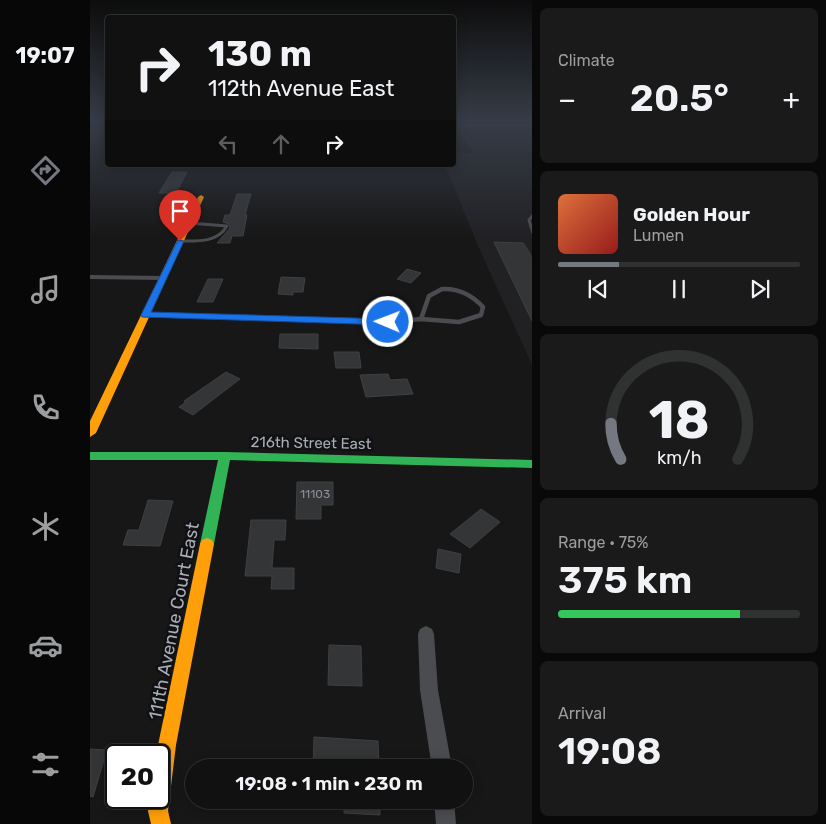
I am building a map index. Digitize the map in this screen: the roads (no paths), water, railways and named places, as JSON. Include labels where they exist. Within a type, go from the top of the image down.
[{"type":"street","points":[[90,434],[201,197]]},
{"type":"street","points":[[90,276],[163,278]]},
{"type":"street","name":"216th Street East","points":[[90,456],[225,456],[532,464]]},
{"type":"street","name":"111th Avenue Court East","points":[[161,824],[158,811],[167,745],[225,456]]},
{"type":"street","points":[[426,634],[430,690],[441,759]]},
{"type":"street","points":[[445,809],[446,824]]},
{"type":"lane","points":[[532,215],[529,220],[532,233]]},
{"type":"lane","points":[[180,241],[215,238],[222,235],[227,226],[189,223]]},
{"type":"lane","points":[[146,315],[388,322],[421,319],[454,322],[471,321],[481,315],[483,307],[468,293],[446,290],[429,296],[421,319]]}]
